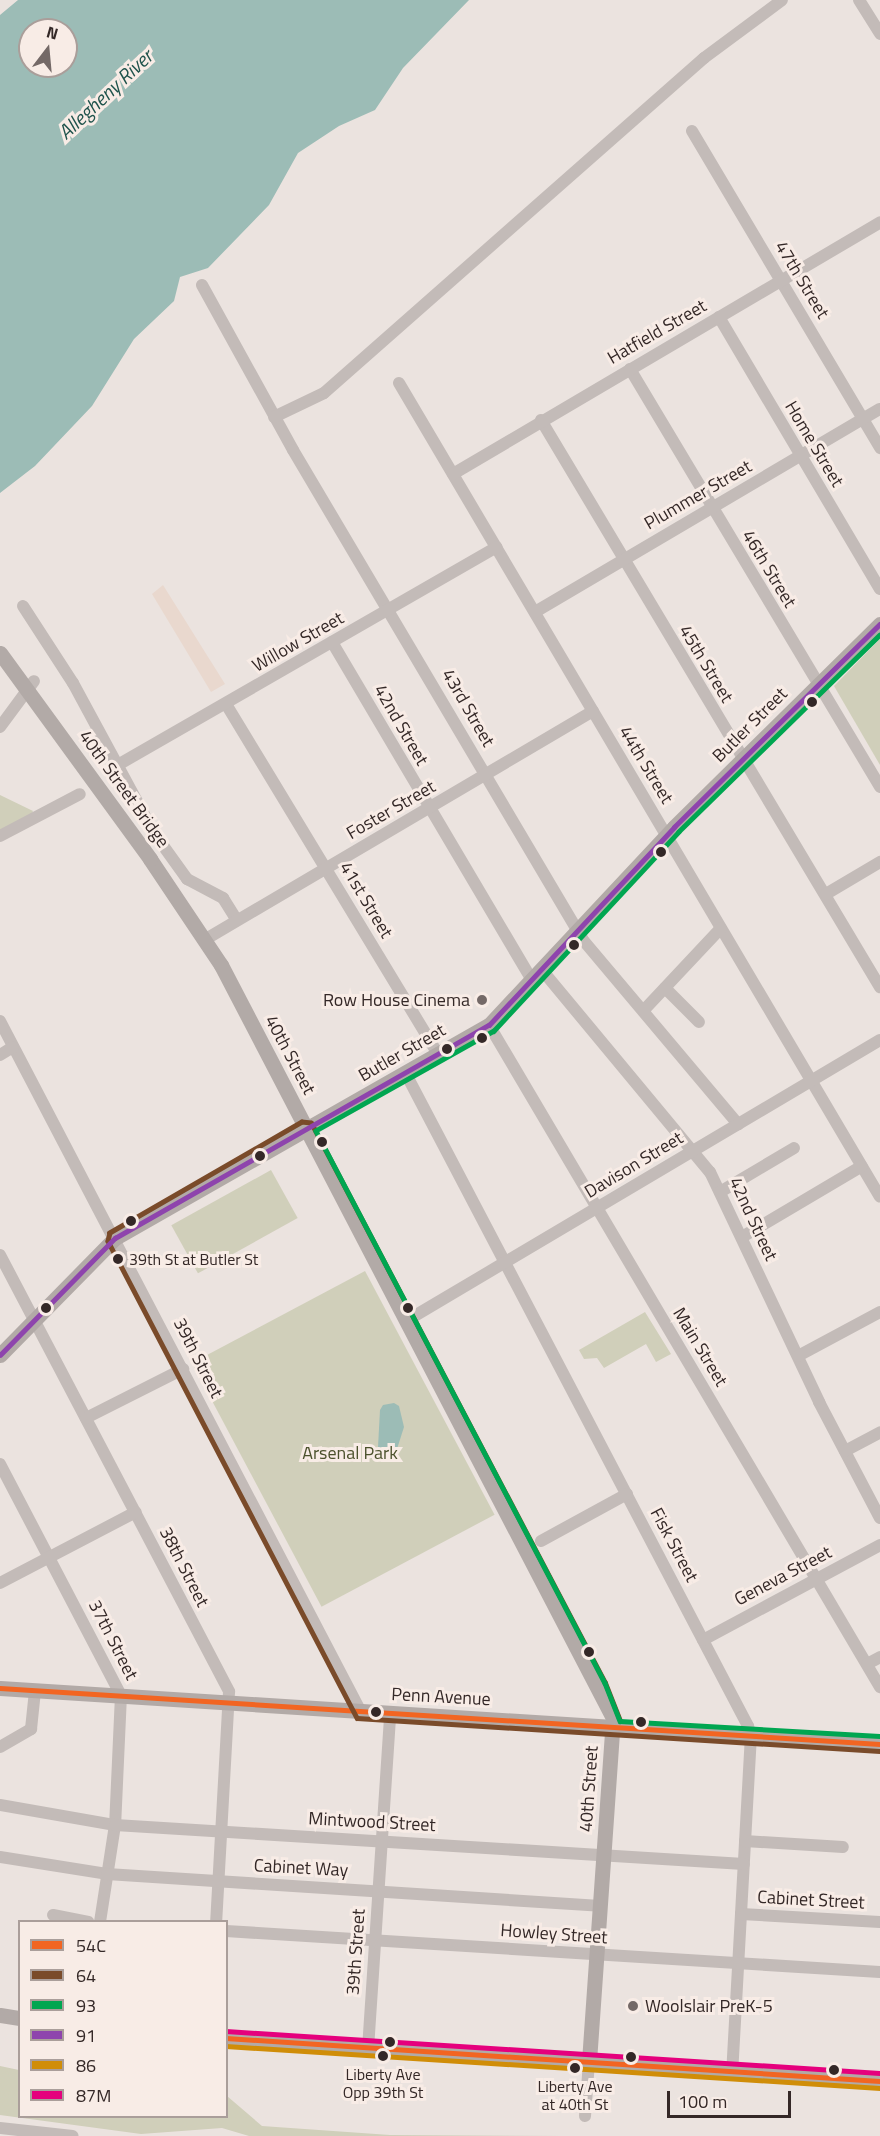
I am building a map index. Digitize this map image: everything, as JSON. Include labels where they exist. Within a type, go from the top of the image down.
[{"type":"main road","name":"Butler Street","points":[[0,1355],[115,1238],[489,1025],[667,835],[880,624]]},
{"type":"main road","name":"40th Street Bridge","points":[[0,653],[209,944]]},
{"type":"main road","name":"40th Street","points":[[209,944],[613,1718],[590,2061]]},
{"type":"main road","name":"Penn Avenue","points":[[0,1688],[880,1744]]},
{"type":"main road","points":[[0,2015],[18,2018]]},
{"type":"main road","points":[[228,2038],[880,2081]]},
{"type":"street","points":[[274,417],[324,393],[704,58],[782,0]]},
{"type":"street","points":[[859,0],[880,34]]},
{"type":"street","name":"47th Street","points":[[692,131],[880,448]]},
{"type":"street","name":"Hatfield Street","points":[[453,474],[880,222]]},
{"type":"street","name":"43rd Street","points":[[202,285],[274,417],[578,932],[738,1124]]},
{"type":"street","name":"Home Street","points":[[719,317],[880,589]]},
{"type":"street","name":"46th Street","points":[[630,369],[880,787]]},
{"type":"street","name":"44th Street","points":[[399,383],[880,1197]]},
{"type":"street","name":"Plummer Street","points":[[535,612],[880,409]]},
{"type":"street","name":"45th Street","points":[[541,420],[880,987]]},
{"type":"street","name":"Willow Street","points":[[116,766],[497,547]]},
{"type":"street","points":[[23,606],[73,683],[154,833],[187,879],[223,898],[236,919]]},
{"type":"street","name":"42nd Street","points":[[332,642],[429,808],[537,975],[693,1151],[720,1192],[798,1356],[880,1518]]},
{"type":"street","points":[[0,727],[34,681]]},
{"type":"street","name":"41st Street","points":[[226,704],[438,1054]]},
{"type":"street","name":"Foster Street","points":[[209,944],[236,919],[326,869],[593,711]]},
{"type":"street","points":[[0,836],[80,794]]},
{"type":"street","points":[[826,894],[880,862]]},
{"type":"street","points":[[644,1010],[721,928]]},
{"type":"street","points":[[665,988],[699,1022]]},
{"type":"street","name":"39th Street","points":[[0,1021],[362,1712]]},
{"type":"street","name":"Main Street","points":[[489,1025],[880,1687]]},
{"type":"street","name":"Davison Street","points":[[406,1321],[880,1040]]},
{"type":"street","points":[[0,1055],[14,1047]]},
{"type":"street","name":"Fisk Street","points":[[406,1074],[703,1640],[750,1735],[732,2072]]},
{"type":"street","points":[[720,1192],[794,1148]]},
{"type":"street","points":[[742,1237],[862,1166]]},
{"type":"street","name":"38th Street","points":[[0,1256],[4,1275],[34,1320],[229,1692],[216,1920]]},
{"type":"street","points":[[798,1356],[880,1312]]},
{"type":"street","points":[[86,1418],[183,1369]]},
{"type":"street","points":[[845,1451],[880,1432]]},
{"type":"street","name":"37th Street","points":[[0,1464],[121,1695],[115,1825],[100,1920]]},
{"type":"street","points":[[541,1541],[627,1494]]},
{"type":"street","points":[[0,1583],[136,1512]]},
{"type":"street","name":"Geneva Street","points":[[703,1640],[880,1545]]},
{"type":"street","points":[[867,1664],[880,1657]]},
{"type":"street","points":[[0,1747],[31,1729],[35,1690]]},
{"type":"street","name":"39th Street","points":[[368,2049],[390,1714]]},
{"type":"street","name":"Mintwood Street","points":[[0,1805],[115,1825],[744,1864]]},
{"type":"street","points":[[745,1841],[843,1847]]},
{"type":"street","name":"Cabinet Way","points":[[0,1857],[107,1874],[600,1906]]},
{"type":"street","name":"Cabinet Street","points":[[741,1914],[880,1922]]},
{"type":"street","points":[[53,1915],[78,1920]]},
{"type":"street","name":"Howley Street","points":[[228,1931],[880,1972]]},
{"type":"street","name":"40th Street","points":[[585,2116],[590,2061]]},
{"type":"street","points":[[0,2128],[72,2136]]},
{"type":"green space","points":[[880,639],[880,765],[834,686]]},
{"type":"green space","points":[[0,795],[33,811],[30,817],[0,832]]},
{"type":"green space","points":[[271,1170],[298,1218],[198,1273],[171,1225]]},
{"type":"green space","name":"Arsenal Park","points":[[365,1271],[495,1515],[322,1607],[192,1363]]},
{"type":"green space","points":[[645,1312],[671,1354],[656,1362],[646,1344],[604,1368],[597,1358],[584,1359],[579,1350]]},
{"type":"green space","points":[[0,2066],[18,2070],[18,2117],[0,2115]]},
{"type":"green space","points":[[228,2097],[262,2126],[390,2135],[564,2136],[249,2136],[222,2128],[141,2134],[22,2118],[228,2118]]},
{"type":"shaded area","points":[[163,585],[225,684],[211,692],[152,594]]},
{"type":"water","name":"Allegheny River","points":[[18,0],[469,0],[403,68],[375,110],[339,126],[298,153],[269,205],[208,268],[180,277],[174,301],[134,339],[92,406],[35,466],[0,493],[0,15]]},
{"type":"water","points":[[394,1403],[399,1406],[404,1427],[396,1452],[386,1454],[378,1447],[380,1410],[383,1405]]},
{"type":"transit line","name":"91","points":[[0,1355],[115,1238],[489,1025],[674,827],[880,624]]},
{"type":"transit line","name":"93","points":[[880,635],[679,832],[494,1031],[316,1131],[605,1683],[620,1721],[880,1736]]},
{"type":"transit line","name":"64","points":[[620,1721],[605,1683],[311,1123],[302,1122],[110,1233],[108,1241],[357,1718],[880,1751]]},
{"type":"transit line","name":"54C","points":[[0,1688],[880,1744]]},
{"type":"transit line","name":"87M","points":[[228,2031],[880,2073]]},
{"type":"transit line","name":"54C","points":[[228,2038],[880,2081]]},
{"type":"transit line","name":"86","points":[[228,2046],[880,2088]]},
{"type":"place","name":"Row House Cinema","points":[[482,1000]]},
{"type":"place","name":"39th St at Butler St","points":[[118,1259]]},
{"type":"place","name":"Woolslair PreK-5","points":[[633,2006]]},
{"type":"place","name":"Liberty Ave Opp 39th St","points":[[383,2056]]},
{"type":"place","name":"Liberty Ave at 40th St","points":[[575,2068]]}]
